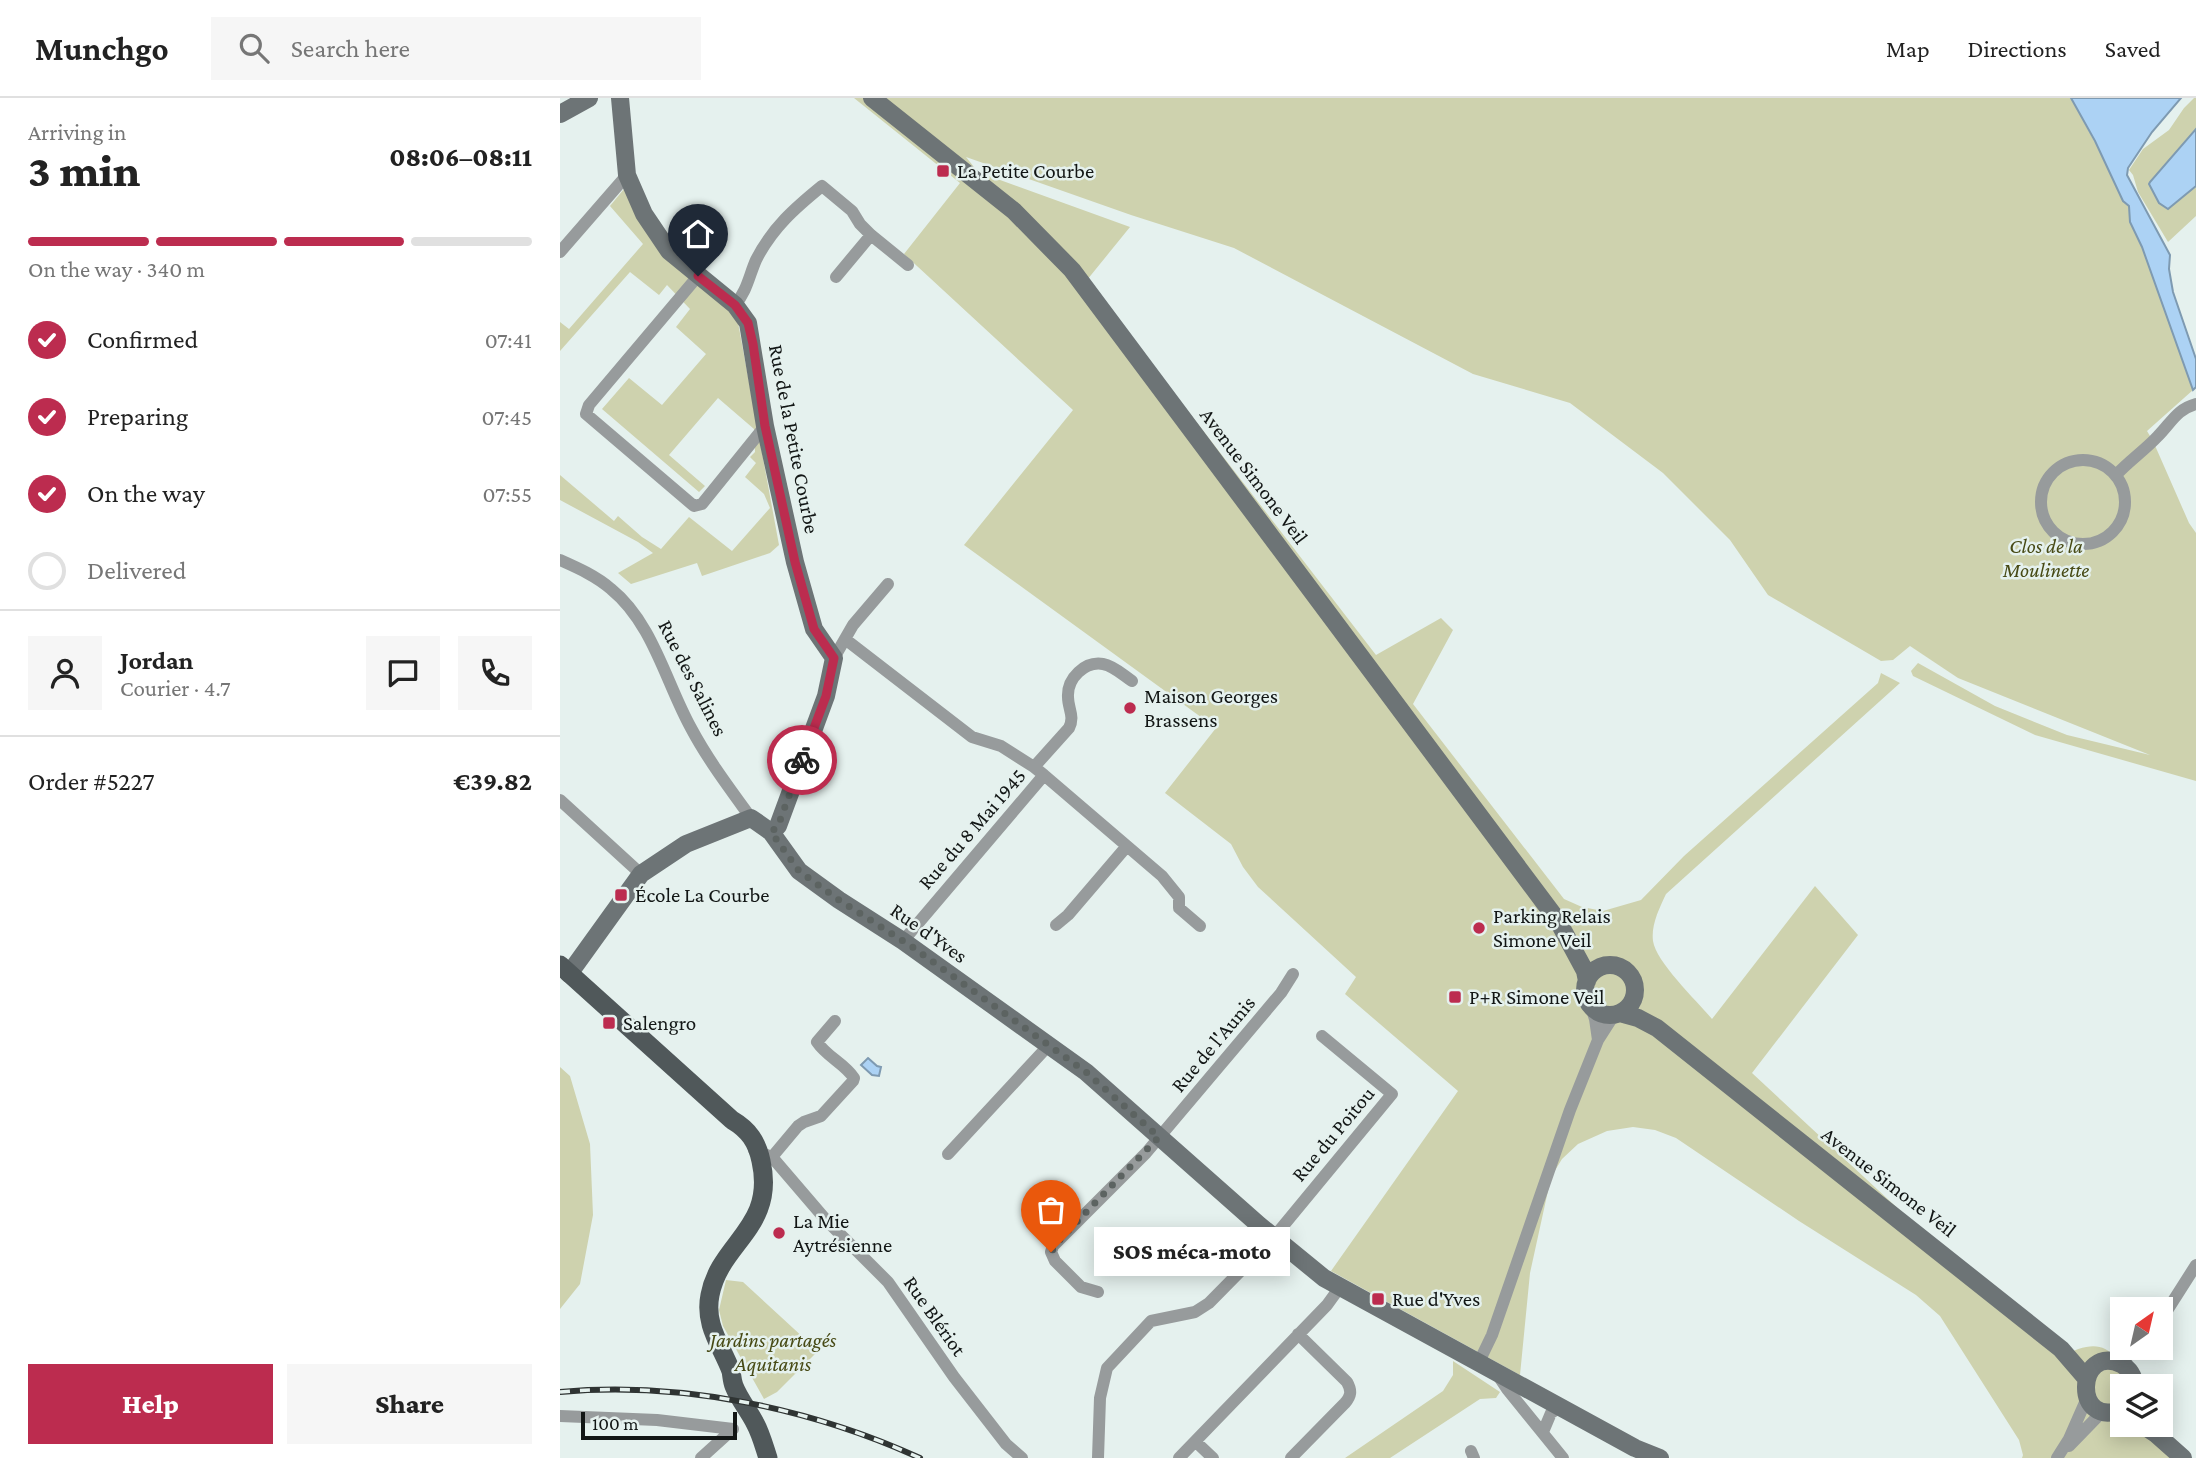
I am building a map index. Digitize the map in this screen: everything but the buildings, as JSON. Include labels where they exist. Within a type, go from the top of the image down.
[{"type":"main road","points":[[560,101],[566,98]]},
{"type":"main road","points":[[560,114],[589,98]]},
{"type":"main road","points":[[620,98],[626,175],[644,214],[660,240],[698,276],[735,305]]},
{"type":"main road","name":"Avenue Simone Veil","points":[[872,98],[1014,211],[1072,271],[1558,921]]},
{"type":"main road","name":"Rue de la Petite Courbe","points":[[735,305],[748,323],[753,344],[765,426],[795,562],[814,629],[834,658]]},
{"type":"main road","points":[[771,832],[778,826],[826,696],[834,658]]},
{"type":"main road","points":[[751,818],[686,844],[641,874],[565,969],[732,1119],[759,1152],[764,1180],[763,1197],[753,1225],[719,1270],[709,1298],[709,1321],[736,1389],[765,1449],[777,1458]]},
{"type":"main road","name":"Rue des Salines","points":[[751,818],[771,832]]},
{"type":"main road","name":"Rue d'Yves","points":[[771,832],[799,871],[903,941],[1112,1093],[1159,1137],[1324,1278],[1635,1448],[1660,1458]]},
{"type":"main road","points":[[1558,921],[1607,965]]},
{"type":"main road","points":[[1558,921],[1585,971],[1585,993],[1591,1007],[1602,1014],[1638,1018],[1657,1028]]},
{"type":"main road","points":[[1587,981],[1596,969],[1607,965],[1619,966],[1629,972],[1635,983],[1636,995],[1657,1028]]},
{"type":"main road","points":[[1617,1014],[1631,1004],[1636,995]]},
{"type":"main road","name":"Avenue Simone Veil","points":[[1657,1028],[2061,1349],[2086,1378]]},
{"type":"main road","points":[[2061,1349],[2085,1360],[2124,1366],[2130,1374]]},
{"type":"main road","points":[[2106,1363],[2094,1367],[2086,1378],[2085,1385],[2091,1404],[2110,1409]]},
{"type":"main road","points":[[2159,1437],[2183,1458]]},
{"type":"street","points":[[560,252],[626,175]]},
{"type":"street","points":[[735,305],[747,287],[755,262],[775,228],[797,205],[822,186],[852,211],[860,225],[908,265]]},
{"type":"street","points":[[836,277],[871,235]]},
{"type":"street","points":[[698,276],[589,405],[586,414],[694,506],[702,504],[765,426]]},
{"type":"street","points":[[2116,475],[2159,436],[2171,419],[2186,406],[2196,404]]},
{"type":"street","points":[[2088,459],[2102,463],[2116,475],[2126,495],[2121,522],[2112,533],[2088,544],[2063,539],[2053,531],[2042,514],[2041,500],[2044,486],[2051,474],[2061,465],[2088,459]]},
{"type":"street","name":"Rue des Salines","points":[[560,560],[587,572],[613,590],[637,618],[657,654],[690,727],[751,818]]},
{"type":"street","points":[[834,658],[853,625],[888,584]]},
{"type":"street","name":"Rue du 8 Mai 1945","points":[[845,639],[972,737],[1001,746],[1039,771],[1162,876],[1179,897],[1179,908],[1200,926]]},
{"type":"street","name":"Rue du 8 Mai 1945","points":[[903,941],[1039,771],[1069,728],[1073,720],[1067,698],[1073,678],[1089,665],[1102,664],[1116,669],[1132,681]]},
{"type":"street","points":[[560,800],[641,874]]},
{"type":"street","points":[[1056,925],[1068,915],[1127,846]]},
{"type":"street","name":"Rue de l'Aunis","points":[[1098,1292],[1082,1287],[1055,1261],[1051,1252],[1061,1238],[1159,1137],[1281,993],[1293,974]]},
{"type":"street","points":[[1591,1007],[1598,1040]]},
{"type":"street","points":[[1479,1362],[1492,1335],[1558,1143],[1598,1040],[1617,1014]]},
{"type":"street","points":[[759,1152],[804,1122],[821,1115],[853,1081],[848,1069],[826,1053],[817,1042],[835,1021]]},
{"type":"street","name":"Rue du Poitou","points":[[1274,1237],[1392,1094],[1322,1037]]},
{"type":"street","points":[[948,1154],[1049,1045]]},
{"type":"street","name":"Rue Blériot","points":[[759,1152],[888,1282],[954,1377],[1006,1444],[1022,1458]]},
{"type":"street","points":[[1098,1458],[1100,1398],[1107,1368],[1151,1321],[1195,1311],[1209,1303],[1274,1237]]},
{"type":"street","points":[[2174,1300],[2196,1265]]},
{"type":"street","points":[[1180,1458],[1327,1305],[1340,1287]]},
{"type":"street","points":[[1291,1458],[1345,1403],[1350,1397],[1351,1389],[1348,1382],[1298,1334]]},
{"type":"street","points":[[2106,1363],[2118,1360]]},
{"type":"street","points":[[1497,1373],[1562,1457]]},
{"type":"street","points":[[2059,1456],[2087,1398]]},
{"type":"street","points":[[1531,1420],[1536,1405],[1552,1403],[1543,1432]]},
{"type":"street","points":[[560,1416],[657,1420],[733,1429],[701,1458]]},
{"type":"street","points":[[2059,1456],[2110,1416]]},
{"type":"street","points":[[1196,1442],[1213,1458]]},
{"type":"green space","name":"Clos de la Moulinette","points":[[854,98],[2071,98],[2129,206],[2130,222],[2142,247],[2193,390],[2147,431],[2196,533],[2196,781],[2035,735],[1913,676],[1911,671],[1918,663],[1995,706],[2067,735],[2150,755],[1958,678],[1910,646],[1893,660],[1881,661],[1768,595],[1730,540],[1663,473],[1570,403],[1473,374],[1234,248],[966,157],[978,172],[1130,227],[1087,280],[1376,655],[1441,618],[1453,630],[1413,704],[1564,899],[1582,907],[1603,911],[1641,900],[1684,856],[1878,683],[1881,673],[1900,683],[1666,894],[1653,929],[1656,950],[1669,970],[1712,1019],[1815,886],[1858,935],[1752,1073],[2059,1358],[2086,1347],[2097,1347],[2110,1353],[2110,1360],[2117,1360],[2127,1374],[2110,1374],[2110,1437],[2156,1437],[2175,1458],[2022,1458],[2019,1440],[1940,1316],[1916,1295],[1799,1221],[1676,1138],[1655,1130],[1633,1127],[1607,1131],[1578,1144],[1562,1159],[1551,1177],[1530,1273],[1520,1375],[1331,1271],[1458,1091],[1345,994],[1356,977],[1258,887],[1231,844],[1165,793],[1216,728],[964,545],[1073,410],[904,254],[960,183]]},
{"type":"green space","points":[[2194,98],[2196,129],[2150,182],[2168,209],[2196,186],[2196,216],[2168,242],[2138,192],[2129,170],[2143,149],[2169,130]]},
{"type":"green space","points":[[624,189],[651,240],[737,317],[779,545],[770,553],[702,576],[697,563],[631,584],[618,573],[653,553],[638,542],[560,500],[560,475],[614,521],[618,516],[661,549],[689,517],[732,551],[770,508],[764,494],[745,477],[756,463],[750,457],[755,452],[754,429],[718,398],[669,455],[705,486],[699,492],[602,409],[629,378],[662,405],[706,354],[676,327],[690,309],[667,285],[659,295],[630,272],[560,351],[560,322],[569,329],[643,244],[610,206]]},
{"type":"green space","points":[[560,1067],[570,1076],[590,1144],[593,1215],[580,1284],[560,1309]]},
{"type":"green space","name":"Jardins partagés Aquitanis","points":[[726,1280],[743,1282],[818,1351],[777,1392],[764,1399],[723,1326],[719,1310]]},
{"type":"green space","points":[[1453,1361],[1500,1392],[1496,1398],[1480,1399],[1390,1458],[1345,1458],[1443,1391],[1453,1375]]},
{"type":"water","points":[[2071,98],[2181,98],[2152,132],[2128,168],[2127,175],[2170,255],[2169,269],[2173,292],[2196,359],[2196,387],[2193,390],[2142,247],[2130,222],[2129,206],[2123,201]]},
{"type":"water","points":[[2196,129],[2196,186],[2168,209],[2159,203],[2149,184]]},
{"type":"water","points":[[868,1058],[881,1067],[879,1076],[872,1075],[861,1065]]},
{"type":"railway","points":[[560,1392],[652,1391],[744,1402],[834,1425],[920,1458]]},
{"type":"way so far","points":[[802,760],[778,826],[771,832],[799,871],[911,946],[1086,1072],[1159,1137],[1061,1238],[1051,1252]]},
{"type":"place","name":"La Petite Courbe","points":[[943,171]]},
{"type":"place","name":"Maison Georges Brassens","points":[[1130,708]]},
{"type":"place","name":"École La Courbe","points":[[621,895]]},
{"type":"place","name":"Parking Relais Simone Veil","points":[[1479,928]]},
{"type":"place","name":"P+R Simone Veil","points":[[1455,997]]},
{"type":"place","name":"Salengro","points":[[609,1023]]},
{"type":"place","name":"La Mie Aytrésienne","points":[[779,1233]]},
{"type":"place","name":"SOS méca-moto","points":[[1051,1252]]},
{"type":"place","name":"Rue d'Yves","points":[[1378,1299]]},
{"type":"route","points":[[698,276],[735,305],[748,323],[765,426],[795,562],[814,629],[834,658],[826,696],[802,760]]}]
